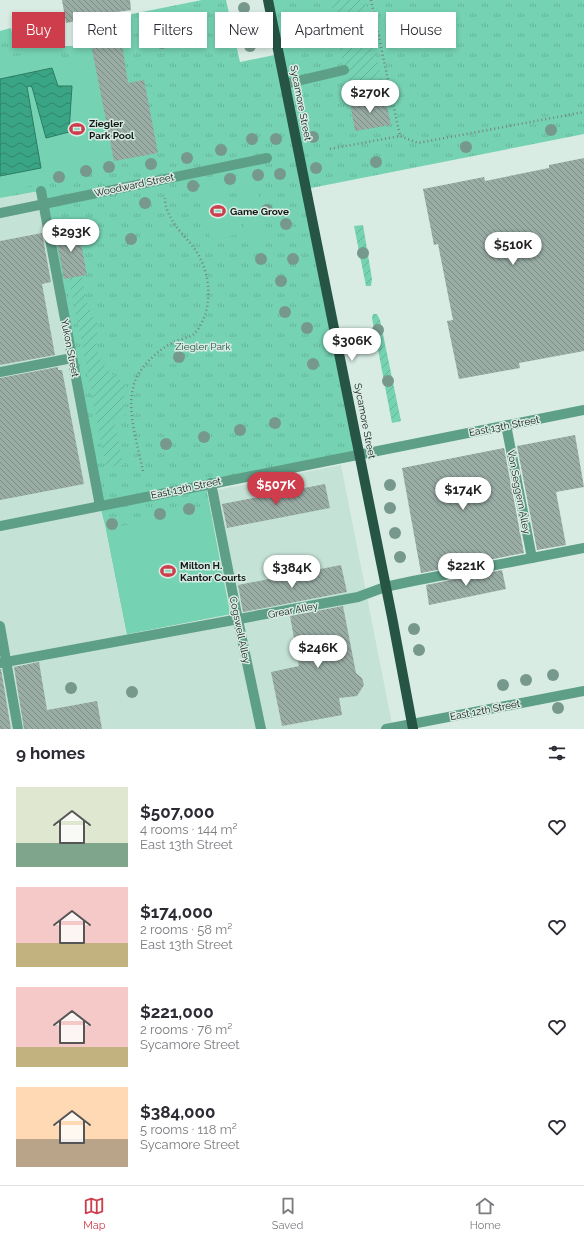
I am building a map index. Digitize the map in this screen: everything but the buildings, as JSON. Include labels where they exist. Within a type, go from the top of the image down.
[{"type":"main road","name":"Sycamore Street","points":[[268,0],[412,726]]},
{"type":"street","points":[[285,84],[344,70]]},
{"type":"street","name":"Woodward Street","points":[[0,213],[267,158]]},
{"type":"street","name":"Yukon Street","points":[[40,191],[100,506]]},
{"type":"street","points":[[0,372],[72,358]]},
{"type":"street","name":"East 13th Street","points":[[0,526],[584,410]]},
{"type":"street","name":"Von Seggern Alley","points":[[506,425],[532,558]]},
{"type":"street","name":"Cogswell Alley","points":[[212,483],[238,620],[261,729]]},
{"type":"street","name":"Grear Alley","points":[[3,662],[358,598],[385,587],[584,548]]},
{"type":"street","points":[[0,626],[3,662],[18,729]]},
{"type":"street","name":"East 12th Street","points":[[386,729],[412,726],[584,691]]},
{"type":"path","points":[[371,0],[400,136]]},
{"type":"path","points":[[330,149],[400,136],[418,143],[584,112]]},
{"type":"path","points":[[143,471],[132,414],[133,386],[140,373],[159,350],[173,342],[193,335],[205,314],[208,301],[206,272],[201,260],[169,215],[165,201],[166,179]]},
{"type":"shaded area","points":[[41,191],[100,506],[106,529],[209,509],[207,492],[341,465],[393,729],[0,729],[0,198]]},
{"type":"green space","name":"Ziegler Park","points":[[202,0],[226,0],[229,12],[215,12],[215,48],[237,48],[240,62],[279,54],[273,25],[273,12],[270,12],[268,0],[584,0],[584,134],[306,189],[359,454],[211,483],[207,492],[230,614],[127,634],[100,506],[40,191],[0,198],[0,31],[11,28],[12,48],[65,48],[65,46],[73,46],[73,48],[131,48],[131,14],[139,13],[139,48],[207,48],[207,12],[142,12]]},
{"type":"green space","points":[[331,0],[365,0],[367,12],[333,12]]},
{"type":"green space","name":"Ziegler Park Pool","points":[[59,48],[62,58],[113,48],[123,48],[128,83],[144,80],[158,153],[119,160],[120,168],[0,192],[0,59]]},
{"type":"green space","points":[[340,48],[375,48],[383,89],[349,95]]},
{"type":"green space","points":[[255,176],[268,241],[248,245],[235,180]]},
{"type":"green space","name":"Game Grove","points":[[226,182],[236,235],[210,240],[199,187]]},
{"type":"green space","points":[[363,225],[372,279],[371,286],[366,286],[354,226]]},
{"type":"green space","points":[[82,276],[89,308],[99,326],[96,344],[98,353],[101,360],[112,374],[127,384],[124,397],[126,415],[114,418],[123,465],[106,468],[69,278]]},
{"type":"green space","points":[[373,314],[377,314],[380,320],[401,421],[392,423],[372,318]]},
{"type":"green space","name":"Milton H. Kantor Courts","points":[[209,509],[230,614],[127,634],[106,529]]},
{"type":"water","points":[[52,68],[58,86],[72,86],[69,132],[46,138],[32,87],[27,87],[41,168],[0,176],[0,79]]},
{"type":"place","name":"Ziegler Park Pool","points":[[77,129]]},
{"type":"place","name":"Game Grove","points":[[218,211]]},
{"type":"place","name":"Milton H. Kantor Courts","points":[[168,571]]}]
